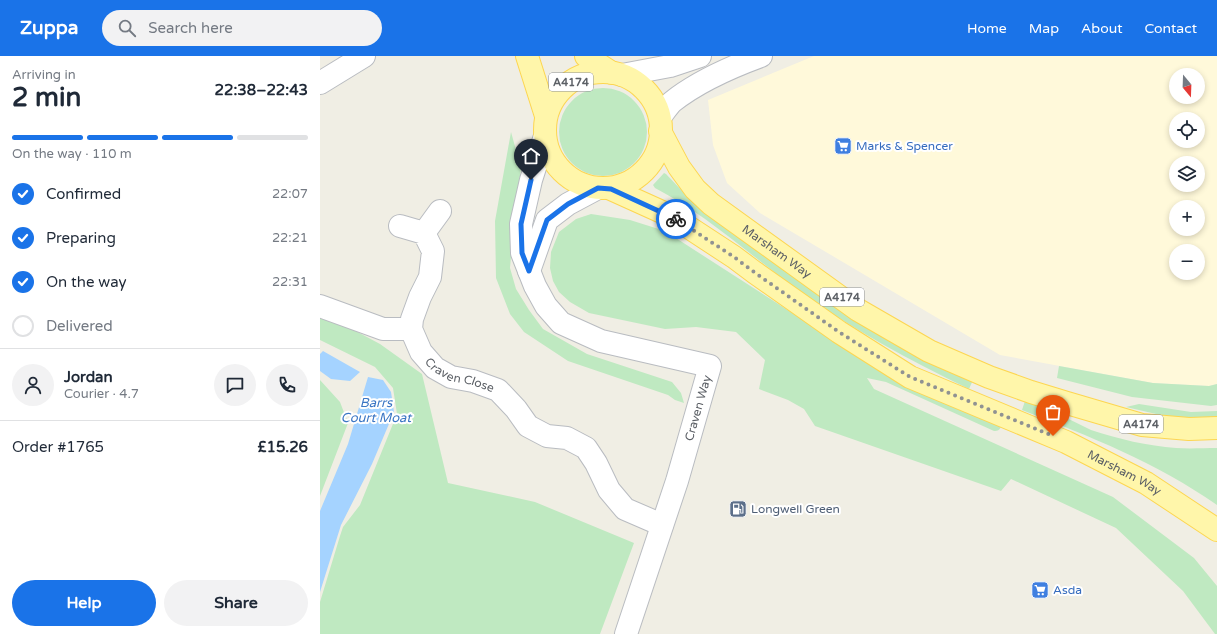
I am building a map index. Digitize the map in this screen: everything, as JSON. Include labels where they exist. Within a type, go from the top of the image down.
[{"type":"main road","name":"A4174","points":[[527,56],[546,126],[550,154],[561,171],[578,184],[590,188],[604,189],[631,182],[652,163],[660,145],[660,124],[653,99],[635,81],[617,74],[586,56]]},
{"type":"main road","name":"A4174","points":[[546,126],[555,97],[568,84],[578,78],[596,73],[617,74]]},
{"type":"main road","name":"Marsham Way","points":[[660,124],[679,167],[695,189],[710,204],[858,310],[929,351],[989,377],[1031,392],[1142,425],[1189,429],[1217,428]]},
{"type":"main road","name":"Marsham Way","points":[[604,189],[673,217],[734,257],[839,332],[910,377],[1066,442],[1146,483],[1217,530]]},
{"type":"street","points":[[320,83],[364,56]]},
{"type":"street","points":[[617,74],[670,66],[700,56]]},
{"type":"street","points":[[660,124],[671,103],[686,92],[724,71],[761,56]]},
{"type":"street","name":"Craven Way","points":[[546,126],[521,224],[522,253],[535,286],[546,306],[561,323],[601,341],[710,366],[677,481],[626,634]]},
{"type":"street","points":[[529,271],[547,220],[568,204],[604,189]]},
{"type":"street","points":[[424,233],[440,211]]},
{"type":"street","points":[[320,306],[383,329],[411,329],[414,310],[430,277],[433,251],[424,233],[400,226]]},
{"type":"street","name":"Craven Close","points":[[411,329],[421,352],[435,368],[451,377],[473,381],[498,390],[516,409],[528,426],[547,436],[567,438],[586,448],[596,463],[609,490],[625,509],[662,525]]},
{"type":"shaded area","points":[[814,56],[1217,56],[1217,384],[1209,386],[1153,383],[1000,355],[760,213],[727,183],[713,145],[708,100]]},
{"type":"green space","points":[[594,88],[612,88],[628,95],[640,107],[647,123],[647,141],[640,157],[628,169],[612,176],[594,176],[578,169],[566,157],[559,141],[559,123],[566,107],[578,95]]},
{"type":"green space","points":[[511,132],[521,168],[510,268],[516,289],[529,310],[543,329],[587,354],[672,382],[681,393],[684,403],[675,400],[668,395],[568,361],[524,332],[510,314],[496,278],[495,221]]},
{"type":"green space","points":[[664,173],[687,196],[973,380],[969,389],[924,367],[881,343],[818,304],[780,277],[711,223],[655,188],[653,185]]},
{"type":"green space","points":[[591,214],[630,220],[665,231],[865,360],[1001,426],[999,430],[994,431],[886,382],[867,378],[874,389],[1113,497],[1194,558],[1217,586],[1217,634],[1215,634],[1183,591],[1116,528],[1011,479],[1001,491],[815,426],[804,409],[788,400],[759,389],[765,360],[736,332],[696,327],[665,329],[589,313],[570,302],[559,292],[553,281],[550,268],[551,252],[559,232],[576,219]]},
{"type":"green space","points":[[320,312],[380,344],[422,374],[448,483],[535,502],[634,543],[600,634],[320,634],[320,602],[343,527],[360,505],[397,414],[393,388],[375,367],[320,340]]},
{"type":"green space","points":[[1059,366],[1153,383],[1209,386],[1217,384],[1217,405],[1211,406],[1132,397],[1057,378]]},
{"type":"green space","points":[[320,380],[340,402],[348,423],[320,496]]},
{"type":"green space","points":[[1026,398],[1091,430],[1122,439],[1165,447],[1217,448],[1217,505],[1171,476],[1147,463],[1097,440],[1022,410]]},
{"type":"green space","points":[[1139,404],[1191,412],[1217,411],[1217,418],[1198,419],[1169,417],[1126,407]]},
{"type":"water","name":"Barrs Court Moat","points":[[323,351],[360,372],[350,381],[331,379],[320,371],[320,354]]},
{"type":"water","name":"Barrs Court Moat","points":[[368,377],[383,380],[391,392],[394,412],[372,464],[341,525],[320,592],[320,511],[348,444]]},
{"type":"way so far","points":[[676,219],[734,257],[839,332],[910,377],[1053,436]]},
{"type":"place","name":"Marks & Spencer","points":[[843,146]]},
{"type":"place","name":"Longwell Green","points":[[738,509]]},
{"type":"place","name":"Asda","points":[[1040,590]]},
{"type":"route","points":[[531,180],[521,224],[522,253],[529,271],[547,220],[568,204],[598,188],[611,189],[676,219]]}]
